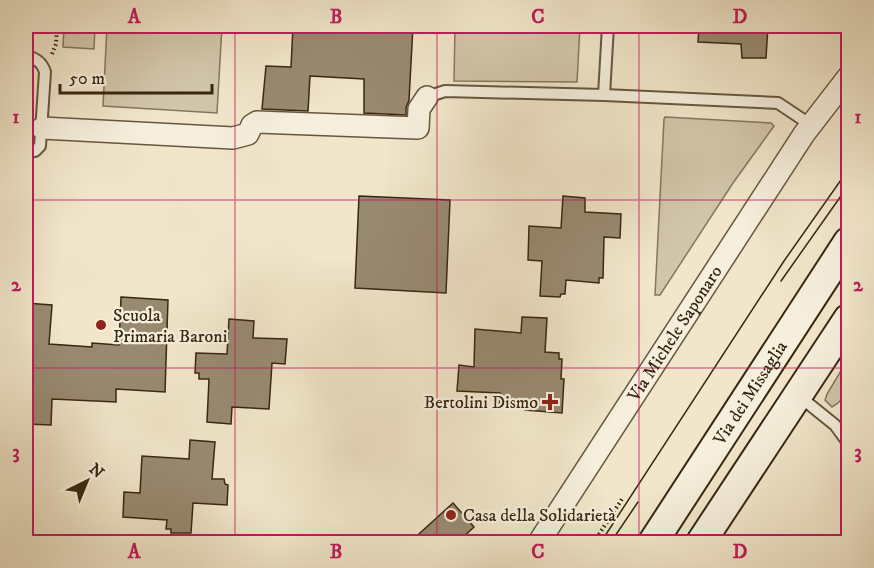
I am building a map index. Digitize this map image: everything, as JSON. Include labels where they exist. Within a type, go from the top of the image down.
[{"type":"main road","name":"Via dei Missaglia","points":[[653,543],[849,242]]},
{"type":"main road","points":[[700,543],[849,319]]},
{"type":"street","name":"Via Michele Saponaro","points":[[539,543],[811,125],[849,77]]},
{"type":"street","points":[[42,128],[233,138],[248,134],[252,125],[257,122],[418,128],[419,109],[427,98]]},
{"type":"lane","points":[[604,95],[608,26]]},
{"type":"lane","points":[[26,56],[41,63],[45,72],[41,142],[38,149],[32,152],[26,151]]},
{"type":"lane","points":[[427,98],[445,91],[778,102],[811,125]]},
{"type":"lane","points":[[798,395],[835,425],[849,443]]},
{"type":"path","points":[[41,63],[53,52],[57,26]]},
{"type":"path","points":[[594,543],[622,499]]},
{"type":"shaded area","points":[[64,26],[95,26],[94,49],[63,47]]},
{"type":"shaded area","points":[[107,26],[222,26],[217,113],[103,106]]},
{"type":"shaded area","points":[[455,26],[580,26],[577,82],[454,81]]},
{"type":"shaded area","points":[[665,117],[771,123],[774,126],[733,183],[660,295],[655,295],[664,119]]},
{"type":"shaded area","points":[[848,359],[846,392],[843,398],[832,407],[825,400],[827,394]]},
{"type":"building","points":[[293,26],[413,26],[409,100],[406,115],[364,113],[364,79],[310,76],[308,111],[262,109],[266,66],[291,67]]},
{"type":"building","points":[[699,26],[768,26],[766,58],[742,58],[741,44],[698,42]]},
{"type":"building","points":[[359,196],[450,200],[446,293],[355,288]]},
{"type":"building","points":[[563,196],[585,198],[585,212],[621,214],[620,238],[604,237],[603,278],[599,278],[599,283],[566,280],[565,294],[561,294],[560,297],[540,296],[542,261],[528,260],[529,226],[561,228]]},
{"type":"building","points":[[121,297],[168,300],[165,392],[116,389],[116,402],[52,399],[51,425],[26,424],[26,303],[52,305],[49,344],[92,347],[92,343],[119,345]]},
{"type":"building","points":[[522,317],[547,318],[545,352],[559,353],[559,359],[562,359],[561,379],[564,379],[562,413],[499,406],[500,393],[457,391],[459,365],[474,367],[475,329],[521,333]]},
{"type":"building","points":[[229,319],[254,321],[253,338],[287,339],[285,364],[272,363],[269,409],[232,407],[231,424],[207,422],[209,379],[199,379],[199,373],[195,373],[196,353],[227,354]]},
{"type":"building","points":[[190,440],[215,442],[212,479],[224,479],[225,484],[228,485],[227,505],[193,503],[191,533],[171,533],[171,529],[166,529],[167,520],[123,517],[124,492],[140,493],[142,456],[189,459]]},
{"type":"building","name":"Casa della Solidarietà","points":[[453,503],[474,527],[457,543],[409,543]]},
{"type":"tram line","points":[[601,542],[784,261],[848,170]]},
{"type":"tram line","points":[[781,281],[848,186]]},
{"type":"tram line","points":[[611,542],[638,502]]},
{"type":"place","name":"Scuola Primaria Baroni","points":[[101,325]]},
{"type":"place","name":"Bertolini Dismo","points":[[550,402]]},
{"type":"place","name":"Casa della Solidarietà","points":[[451,515]]}]
